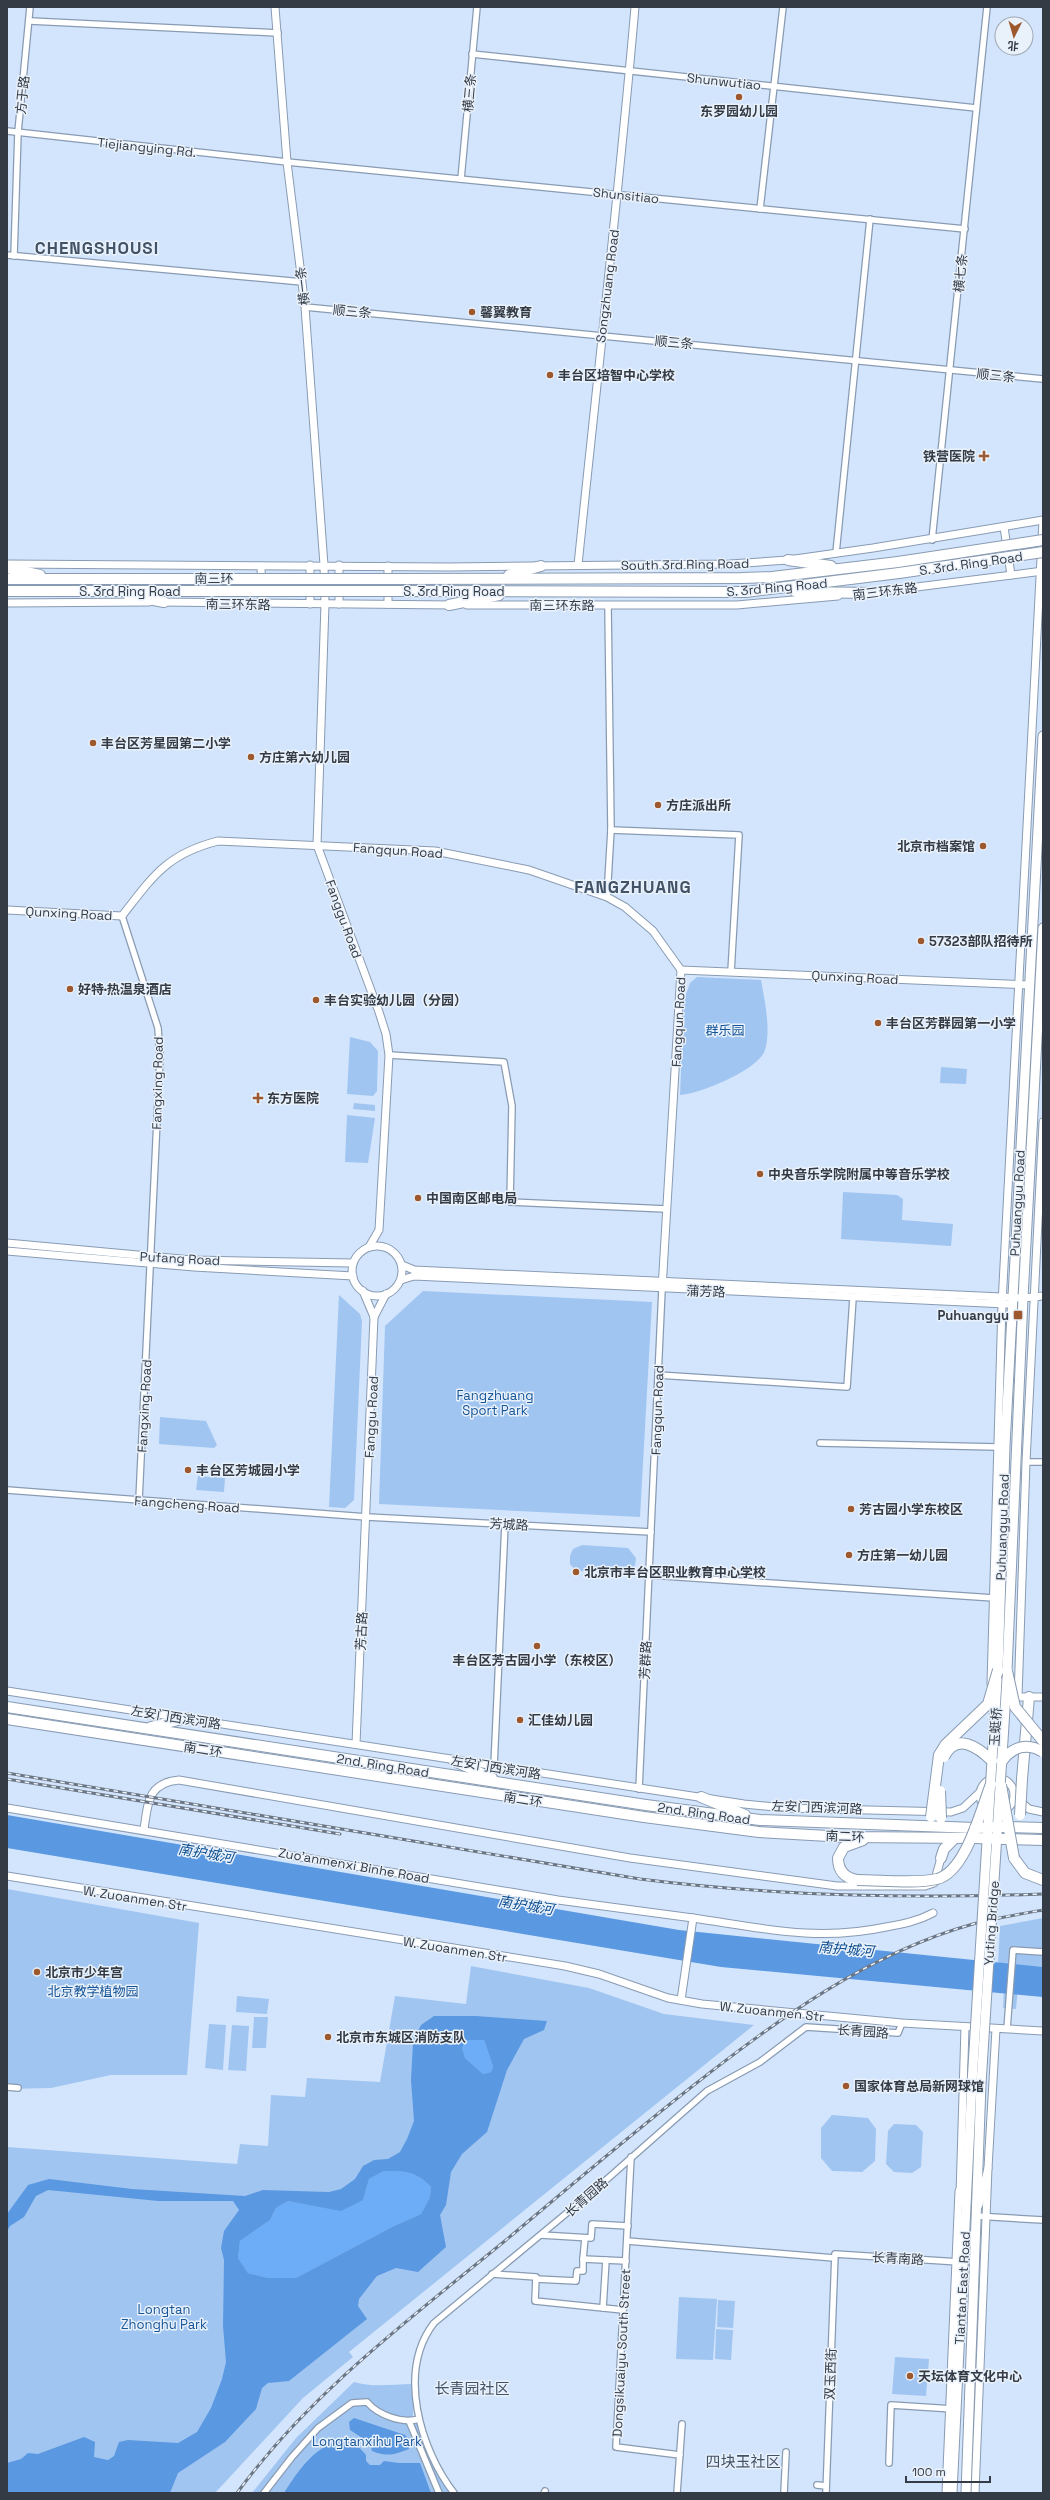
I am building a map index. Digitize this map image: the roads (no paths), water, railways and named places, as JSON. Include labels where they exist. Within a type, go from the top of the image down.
[{"type":"highway","name":"S. 3rd Ring Road","points":[[250,579],[772,577],[898,562],[1043,540]]},
{"type":"highway","name":"S. 3rd. Ring Road","points":[[899,573],[1043,552]]},
{"type":"highway","points":[[788,560],[845,568]]},
{"type":"highway","points":[[495,579],[541,566]]},
{"type":"highway","points":[[7,568],[59,579]]},
{"type":"highway","name":"S. 3rd Ring Road","points":[[7,591],[746,592],[899,573]]},
{"type":"highway","points":[[7,579],[59,579]]},
{"type":"highway","name":"南三环","points":[[59,579],[250,579]]},
{"type":"highway","points":[[107,591],[164,602]]},
{"type":"highway","points":[[450,605],[523,591]]},
{"type":"highway","points":[[746,592],[872,593]]},
{"type":"highway","points":[[1003,1671],[1015,1707],[1043,1740]]},
{"type":"highway","points":[[920,1827],[931,1817],[939,1755],[946,1744],[988,1704],[1003,1671]]},
{"type":"highway","points":[[1010,1827],[1018,1825],[1020,1815],[1029,1697]]},
{"type":"highway","name":"2nd. Ring Road","points":[[7,1706],[505,1783],[760,1820]]},
{"type":"highway","points":[[148,1728],[186,1718]]},
{"type":"highway","name":"南二环","points":[[7,1719],[644,1817],[759,1832],[872,1837],[1043,1840]]},
{"type":"highway","points":[[951,1827],[941,1818],[940,1770],[946,1753],[959,1745],[969,1744],[976,1746],[997,1761],[1009,1752],[1021,1747],[1034,1748],[1043,1752]]},
{"type":"highway","points":[[454,1760],[505,1783]]},
{"type":"highway","points":[[996,1780],[1014,1858],[1025,1873],[1043,1880]]},
{"type":"highway","points":[[872,1837],[850,1844],[839,1854],[838,1863],[841,1871],[847,1877],[857,1880],[932,1879],[949,1873],[962,1857],[996,1780]]},
{"type":"highway","points":[[701,1797],[760,1820]]},
{"type":"highway","points":[[1020,1815],[1022,1825],[1036,1827]]},
{"type":"highway","name":"南二环","points":[[760,1820],[920,1827],[1036,1827]]},
{"type":"highway","points":[[928,1838],[938,1849],[941,1858]]},
{"type":"highway","points":[[941,1858],[944,1849],[955,1838]]},
{"type":"main road","name":"Puhuangyu Road","points":[[1003,1671],[1003,1496],[1012,1301],[1043,736]]},
{"type":"main road","name":"Puhuangyu Road","points":[[1003,1671],[1043,928]]},
{"type":"main road","points":[[996,1477],[1003,1496]]},
{"type":"main road","name":"玉蜓桥","points":[[996,1780],[1003,1671]]},
{"type":"main road","name":"Yuting Bridge","points":[[977,2084],[996,1780]]},
{"type":"main road","name":"Tiantan East Road","points":[[966,2493],[976,2216],[977,2084]]},
{"type":"main road","name":"Tiantan East Road","points":[[952,2493],[960,2262],[965,2225],[977,2084]]},
{"type":"street","name":"方于路","points":[[14,256],[18,132],[30,21],[30,7]]},
{"type":"street","name":"横一条","points":[[275,7],[287,162],[305,307],[324,565],[325,604]]},
{"type":"street","name":"横三条","points":[[461,179],[477,7]]},
{"type":"street","name":"Songzhuang Road","points":[[578,565],[601,335],[630,71],[635,7]]},
{"type":"street","points":[[760,209],[783,7]]},
{"type":"street","name":"横七条","points":[[932,540],[987,7]]},
{"type":"street","points":[[30,21],[278,33]]},
{"type":"street","name":"Shunwutiao","points":[[472,54],[976,108]]},
{"type":"street","name":"Tiejiangying Rd.","points":[[7,131],[287,162]]},
{"type":"street","name":"Shunsitiao","points":[[287,162],[965,229]]},
{"type":"street","points":[[836,553],[870,219]]},
{"type":"street","points":[[7,255],[302,282]]},
{"type":"street","name":"顺三条","points":[[305,307],[856,359],[1043,379]]},
{"type":"street","points":[[1043,520],[1042,571],[1002,1301],[990,1697],[1043,1698]]},
{"type":"street","name":"South 3rd Ring Road","points":[[324,565],[541,566],[730,564],[788,560],[932,540],[1043,520]]},
{"type":"street","points":[[1004,527],[1011,575]]},
{"type":"street","points":[[7,564],[324,565]]},
{"type":"street","points":[[310,565],[310,604]]},
{"type":"street","points":[[339,565],[339,604]]},
{"type":"street","points":[[261,566],[262,605]]},
{"type":"street","points":[[388,566],[388,604]]},
{"type":"street","name":"南三环东路","points":[[7,603],[164,602],[262,605],[737,605],[791,602],[872,593],[1042,571]]},
{"type":"street","name":"Fanggu Road","points":[[325,604],[317,845],[386,1034],[389,1055],[379,1230]]},
{"type":"street","points":[[607,897],[611,830],[608,606]]},
{"type":"street","points":[[611,830],[739,835],[731,972]]},
{"type":"street","name":"Qunxing Road","points":[[7,910],[122,916],[161,868],[194,847],[218,841],[317,845]]},
{"type":"street","name":"Fangqun Road","points":[[317,845],[435,851],[530,870],[607,897],[625,907],[653,931],[671,954],[680,970],[666,1209],[651,1532]]},
{"type":"street","name":"Fangxing Road","points":[[122,916],[158,1028],[160,1057],[139,1500]]},
{"type":"street","name":"Qunxing Road","points":[[680,970],[1030,985]]},
{"type":"street","points":[[389,1055],[504,1062],[512,1106],[510,1202],[666,1209]]},
{"type":"street","points":[[1018,1697],[1026,1462],[1043,1122]]},
{"type":"street","points":[[374,1317],[363,1291],[353,1276],[353,1263],[358,1254],[369,1247],[379,1230]]},
{"type":"street","points":[[363,1291],[376,1296],[386,1294],[394,1290],[401,1280],[402,1265],[398,1256],[386,1247],[379,1230]]},
{"type":"street","name":"Pufang Road","points":[[7,1243],[150,1260],[353,1263]]},
{"type":"street","points":[[369,1247],[386,1247]]},
{"type":"street","name":"Pufang Road","points":[[7,1251],[150,1260],[353,1276]]},
{"type":"street","name":"蒲芳路","points":[[402,1265],[414,1270],[853,1298],[1012,1301],[1034,1296],[1043,1296]]},
{"type":"street","name":"蒲芳路","points":[[401,1280],[414,1276],[1002,1301]]},
{"type":"street","points":[[374,1317],[386,1294]]},
{"type":"street","points":[[658,1375],[847,1387],[853,1298]]},
{"type":"street","name":"Fanggu Road","points":[[367,1517],[374,1317]]},
{"type":"street","points":[[820,1443],[997,1447]]},
{"type":"street","points":[[1026,1462],[1043,1462]]},
{"type":"street","name":"Fangcheng Road","points":[[7,1490],[367,1517]]},
{"type":"street","name":"芳城路","points":[[367,1517],[651,1532]]},
{"type":"street","name":"芳古路","points":[[356,1744],[367,1517]]},
{"type":"street","points":[[494,1766],[505,1524]]},
{"type":"street","name":"芳群路","points":[[639,1789],[651,1532]]},
{"type":"street","points":[[649,1575],[994,1598]]},
{"type":"street","name":"左安门西滨河路","points":[[7,1692],[356,1744],[639,1789],[786,1808],[951,1812],[963,1808],[980,1792]]},
{"type":"street","points":[[996,1780],[1002,1697]]},
{"type":"street","points":[[144,1829],[148,1800],[152,1793],[164,1784],[179,1780],[630,1858],[837,1886],[925,1886],[934,1883],[941,1858]]},
{"type":"street","points":[[999,1812],[990,1810],[983,1805],[980,1792],[982,1786],[996,1780],[1010,1786],[1013,1795],[1029,1808],[1043,1812]]},
{"type":"street","points":[[994,1817],[1008,1807],[1013,1795]]},
{"type":"street","name":"Zuo'anmenxi Binhe Road","points":[[7,1808],[144,1829],[558,1900],[801,1934],[826,1935],[875,1930],[912,1922],[933,1913]]},
{"type":"street","points":[[980,2028],[994,1817],[990,1810]]},
{"type":"street","name":"W. Zuoanmen Str","points":[[7,1876],[565,1966],[599,1974],[668,1998],[681,2000],[902,2023],[1043,2031]]},
{"type":"street","points":[[681,2000],[684,1971],[693,1918]]},
{"type":"street","points":[[1007,2029],[1010,2008],[1013,1950],[1043,1952]]},
{"type":"street","name":"长青园路","points":[[454,2493],[436,2462],[419,2418],[415,2399],[419,2348],[424,2336],[434,2323],[541,2235],[707,2091],[760,2062],[806,2027],[898,2034],[902,2023]]},
{"type":"street","points":[[960,2262],[960,2191],[965,2027]]},
{"type":"street","points":[[975,2493],[988,2217],[988,2168],[996,2029]]},
{"type":"street","points":[[964,2051],[995,2052]]},
{"type":"street","points":[[7,2087],[18,2088]]},
{"type":"street","name":"Dongsikuaiyu South Street","points":[[631,2157],[616,2447],[680,2455]]},
{"type":"street","points":[[988,2168],[976,2216],[1043,2220]]},
{"type":"street","points":[[960,2191],[965,2225]]},
{"type":"street","points":[[541,2235],[591,2238],[592,2224],[628,2226]]},
{"type":"street","points":[[492,2274],[536,2279],[576,2281],[577,2271],[582,2271],[585,2238]]},
{"type":"street","name":"长青南路","points":[[627,2241],[834,2256],[960,2262]]},
{"type":"street","name":"双玉西街","points":[[826,2493],[834,2256]]},
{"type":"street","points":[[583,2259],[626,2261]]},
{"type":"street","points":[[603,2308],[606,2260]]},
{"type":"street","points":[[536,2279],[535,2301],[623,2310]]},
{"type":"street","points":[[264,2493],[318,2428],[352,2403],[367,2402],[374,2410],[408,2421],[419,2418]]},
{"type":"street","points":[[889,2463],[891,2405],[954,2410],[946,2493]]},
{"type":"street","points":[[408,2421],[439,2493]]},
{"type":"street","points":[[677,2493],[682,2424]]},
{"type":"street","points":[[784,2493],[786,2452]]},
{"type":"street","points":[[817,2485],[826,2486]]},
{"type":"water","name":"南护城河","points":[[7,1815],[679,1930],[1043,1967],[1043,1997],[721,1967],[7,1848]]},
{"type":"water","points":[[434,2016],[476,2016],[547,2021],[544,2030],[524,2039],[507,2070],[487,2132],[462,2154],[451,2172],[446,2205],[440,2215],[446,2247],[418,2272],[396,2268],[377,2276],[359,2299],[358,2306],[367,2319],[289,2381],[268,2383],[262,2388],[256,2409],[225,2442],[178,2473],[170,2493],[7,2493],[7,2463],[21,2459],[28,2453],[38,2454],[84,2437],[95,2442],[94,2457],[108,2460],[114,2456],[119,2442],[128,2440],[178,2443],[197,2432],[211,2408],[222,2379],[226,2362],[223,2326],[224,2260],[221,2248],[224,2231],[239,2210],[233,2201],[158,2201],[48,2190],[36,2196],[24,2217],[10,2226],[7,2231],[7,2214],[28,2185],[49,2179],[132,2189],[245,2196],[263,2190],[329,2192],[341,2189],[355,2179],[363,2166],[374,2160],[388,2159],[400,2152],[407,2139],[414,2121],[411,2080],[413,2043],[421,2025]],"holes":[[[466,2040],[484,2040],[493,2066],[491,2072],[483,2074],[465,2058],[462,2048]],[[384,2171],[398,2171],[415,2175],[431,2187],[430,2197],[421,2214],[392,2227],[296,2278],[268,2278],[248,2273],[238,2258],[240,2241],[270,2220],[276,2208],[288,2201],[341,2211],[363,2200],[369,2179]]]},
{"type":"water","points":[[354,2418],[405,2435],[409,2440],[409,2449],[399,2453],[390,2454],[382,2454],[372,2451],[370,2443],[350,2430],[349,2422]]},
{"type":"water","points":[[347,2439],[357,2445],[366,2455],[366,2461],[370,2465],[380,2465],[384,2461],[420,2463],[431,2493],[284,2493],[310,2458],[336,2441]]},
{"type":"railway","points":[[7,1773],[640,1879],[690,1885],[791,1893],[841,1895],[942,1896],[1043,1894]]},
{"type":"railway","points":[[7,1779],[340,1834]]},
{"type":"railway","points":[[237,2493],[296,2422],[363,2358],[646,2123],[758,2036],[826,1991],[861,1970],[897,1952],[973,1924],[1043,1910]]},
{"type":"place","name":"东罗园幼儿园","points":[[739,97]]},
{"type":"place","name":"馨翼教育","points":[[472,312]]},
{"type":"place","name":"丰台区培智中心学校","points":[[550,375]]},
{"type":"place","name":"铁营医院","points":[[984,456]]},
{"type":"place","name":"丰台区芳星园第二小学","points":[[93,743]]},
{"type":"place","name":"方庄第六幼儿园","points":[[251,757]]},
{"type":"place","name":"方庄派出所","points":[[658,805]]},
{"type":"place","name":"北京市档案馆","points":[[983,846]]},
{"type":"place","name":"57323部队招待所","points":[[921,941]]},
{"type":"place","name":"好特·热温泉酒店","points":[[70,989]]},
{"type":"place","name":"丰台实验幼儿园（分园）","points":[[316,1000]]},
{"type":"place","name":"丰台区芳群园第一小学","points":[[878,1023]]},
{"type":"place","name":"东方医院","points":[[258,1098]]},
{"type":"place","name":"中央音乐学院附属中等音乐学校","points":[[760,1174]]},
{"type":"place","name":"中国南区邮电局","points":[[418,1198]]},
{"type":"place","name":"Puhuangyu","points":[[1018,1315]]},
{"type":"place","name":"丰台区芳城园小学","points":[[188,1470]]},
{"type":"place","name":"芳古园小学东校区","points":[[851,1509]]},
{"type":"place","name":"方庄第一幼儿园","points":[[849,1555]]},
{"type":"place","name":"北京市丰台区职业教育中心学校","points":[[576,1572]]},
{"type":"place","name":"丰台区芳古园小学（东校区）","points":[[537,1646]]},
{"type":"place","name":"汇佳幼儿园","points":[[520,1720]]},
{"type":"place","name":"北京市少年宫","points":[[37,1972]]},
{"type":"place","name":"北京市东城区消防支队","points":[[328,2037]]},
{"type":"place","name":"国家体育总局新网球馆","points":[[846,2086]]},
{"type":"place","name":"天坛体育文化中心","points":[[910,2376]]},
{"type":"district","name":"CHENGSHOUSI","points":[[97,248]]},
{"type":"district","name":"FANGZHUANG","points":[[633,887]]},
{"type":"district","name":"长青园社区","points":[[472,2389]]},
{"type":"district","name":"四块玉社区","points":[[743,2462]]},
{"type":"park label","name":"群乐园","points":[[725,1030]]},
{"type":"park label","name":"Fangzhuang Sport Park","points":[[495,1402]]},
{"type":"park label","name":"北京教学植物园","points":[[93,1991]]},
{"type":"park label","name":"Longtan Zhonghu Park","points":[[164,2316]]},
{"type":"park label","name":"Longtanxihu Park","points":[[367,2441]]}]
